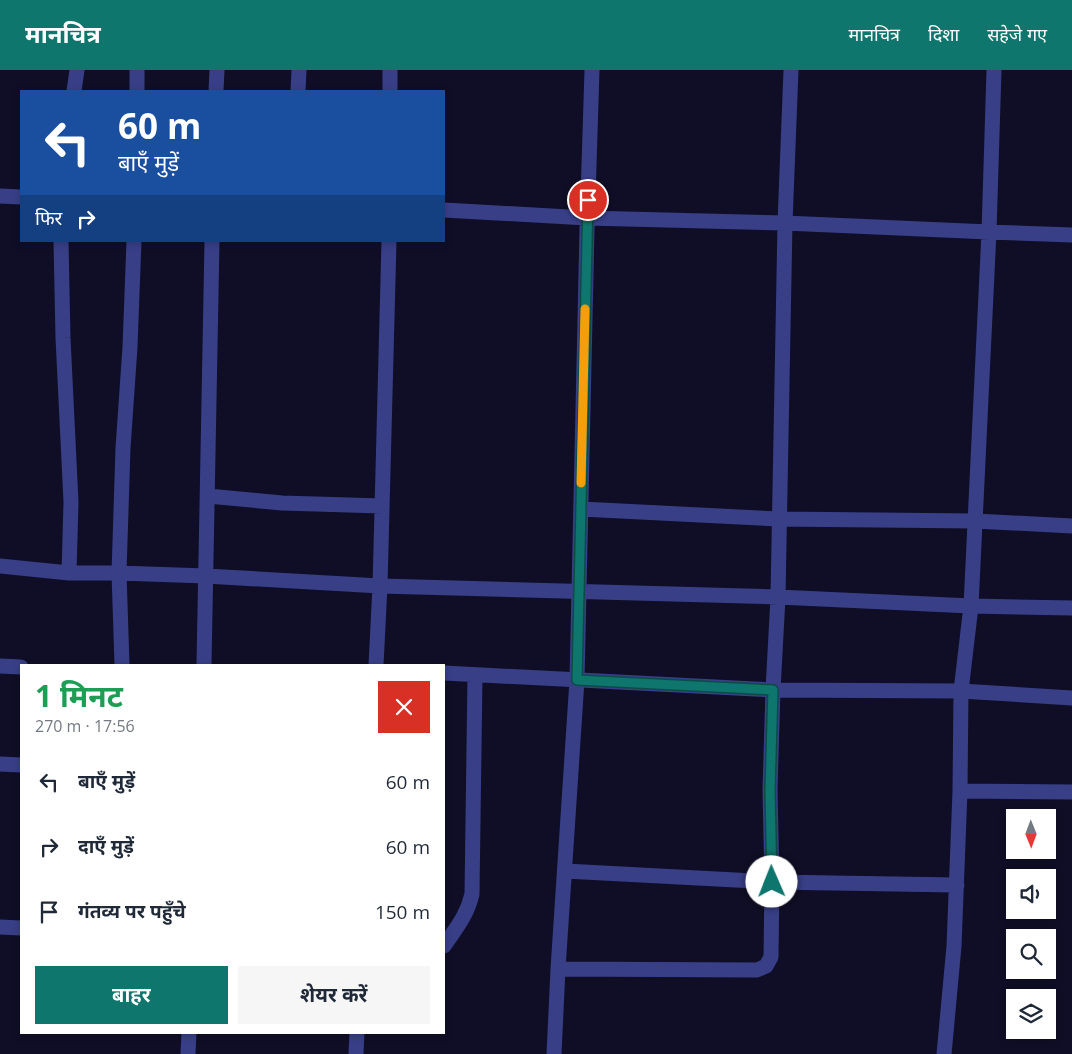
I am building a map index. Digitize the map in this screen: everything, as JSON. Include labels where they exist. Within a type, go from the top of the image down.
[{"type":"street","points":[[74,90],[77,70]]},
{"type":"street","points":[[137,90],[138,70]]},
{"type":"street","points":[[216,90],[217,70]]},
{"type":"street","points":[[298,90],[299,70]]},
{"type":"street","points":[[390,70],[390,90]]},
{"type":"street","points":[[554,1054],[577,680],[592,70]]},
{"type":"street","points":[[558,969],[757,970],[766,966],[771,957],[770,790],[778,597],[785,223],[791,70]]},
{"type":"street","points":[[944,1054],[954,946],[960,791],[961,691],[971,606],[994,70]]},
{"type":"street","points":[[0,196],[20,197]]},
{"type":"street","points":[[445,210],[587,218],[785,223],[1072,235]]},
{"type":"street","points":[[61,242],[63,338],[71,502],[69,573]]},
{"type":"street","points":[[122,664],[119,573],[123,448],[130,347],[134,242]]},
{"type":"street","points":[[204,664],[212,242]]},
{"type":"street","points":[[376,664],[380,586],[389,242]]},
{"type":"street","points":[[208,496],[282,503],[382,506]]},
{"type":"street","points":[[581,509],[779,519],[975,521],[1072,526]]},
{"type":"street","points":[[0,566],[69,573],[206,576],[380,586],[778,597],[971,606],[1072,608]]},
{"type":"street","points":[[0,666],[20,667]]},
{"type":"street","points":[[445,673],[773,690],[961,691],[1072,698]]},
{"type":"street","points":[[445,945],[466,915],[472,894],[475,675]]},
{"type":"street","points":[[0,764],[20,765]]},
{"type":"street","points":[[960,791],[1072,792]]},
{"type":"street","points":[[565,872],[772,882],[957,885]]},
{"type":"street","points":[[0,927],[20,928]]},
{"type":"street","points":[[188,1054],[189,1034]]},
{"type":"street","points":[[356,1054],[357,1034]]},
{"type":"slow traffic","points":[[581,483],[585,309]]},
{"type":"route","points":[[588,200],[577,680],[773,690],[770,790],[772,882]]}]
